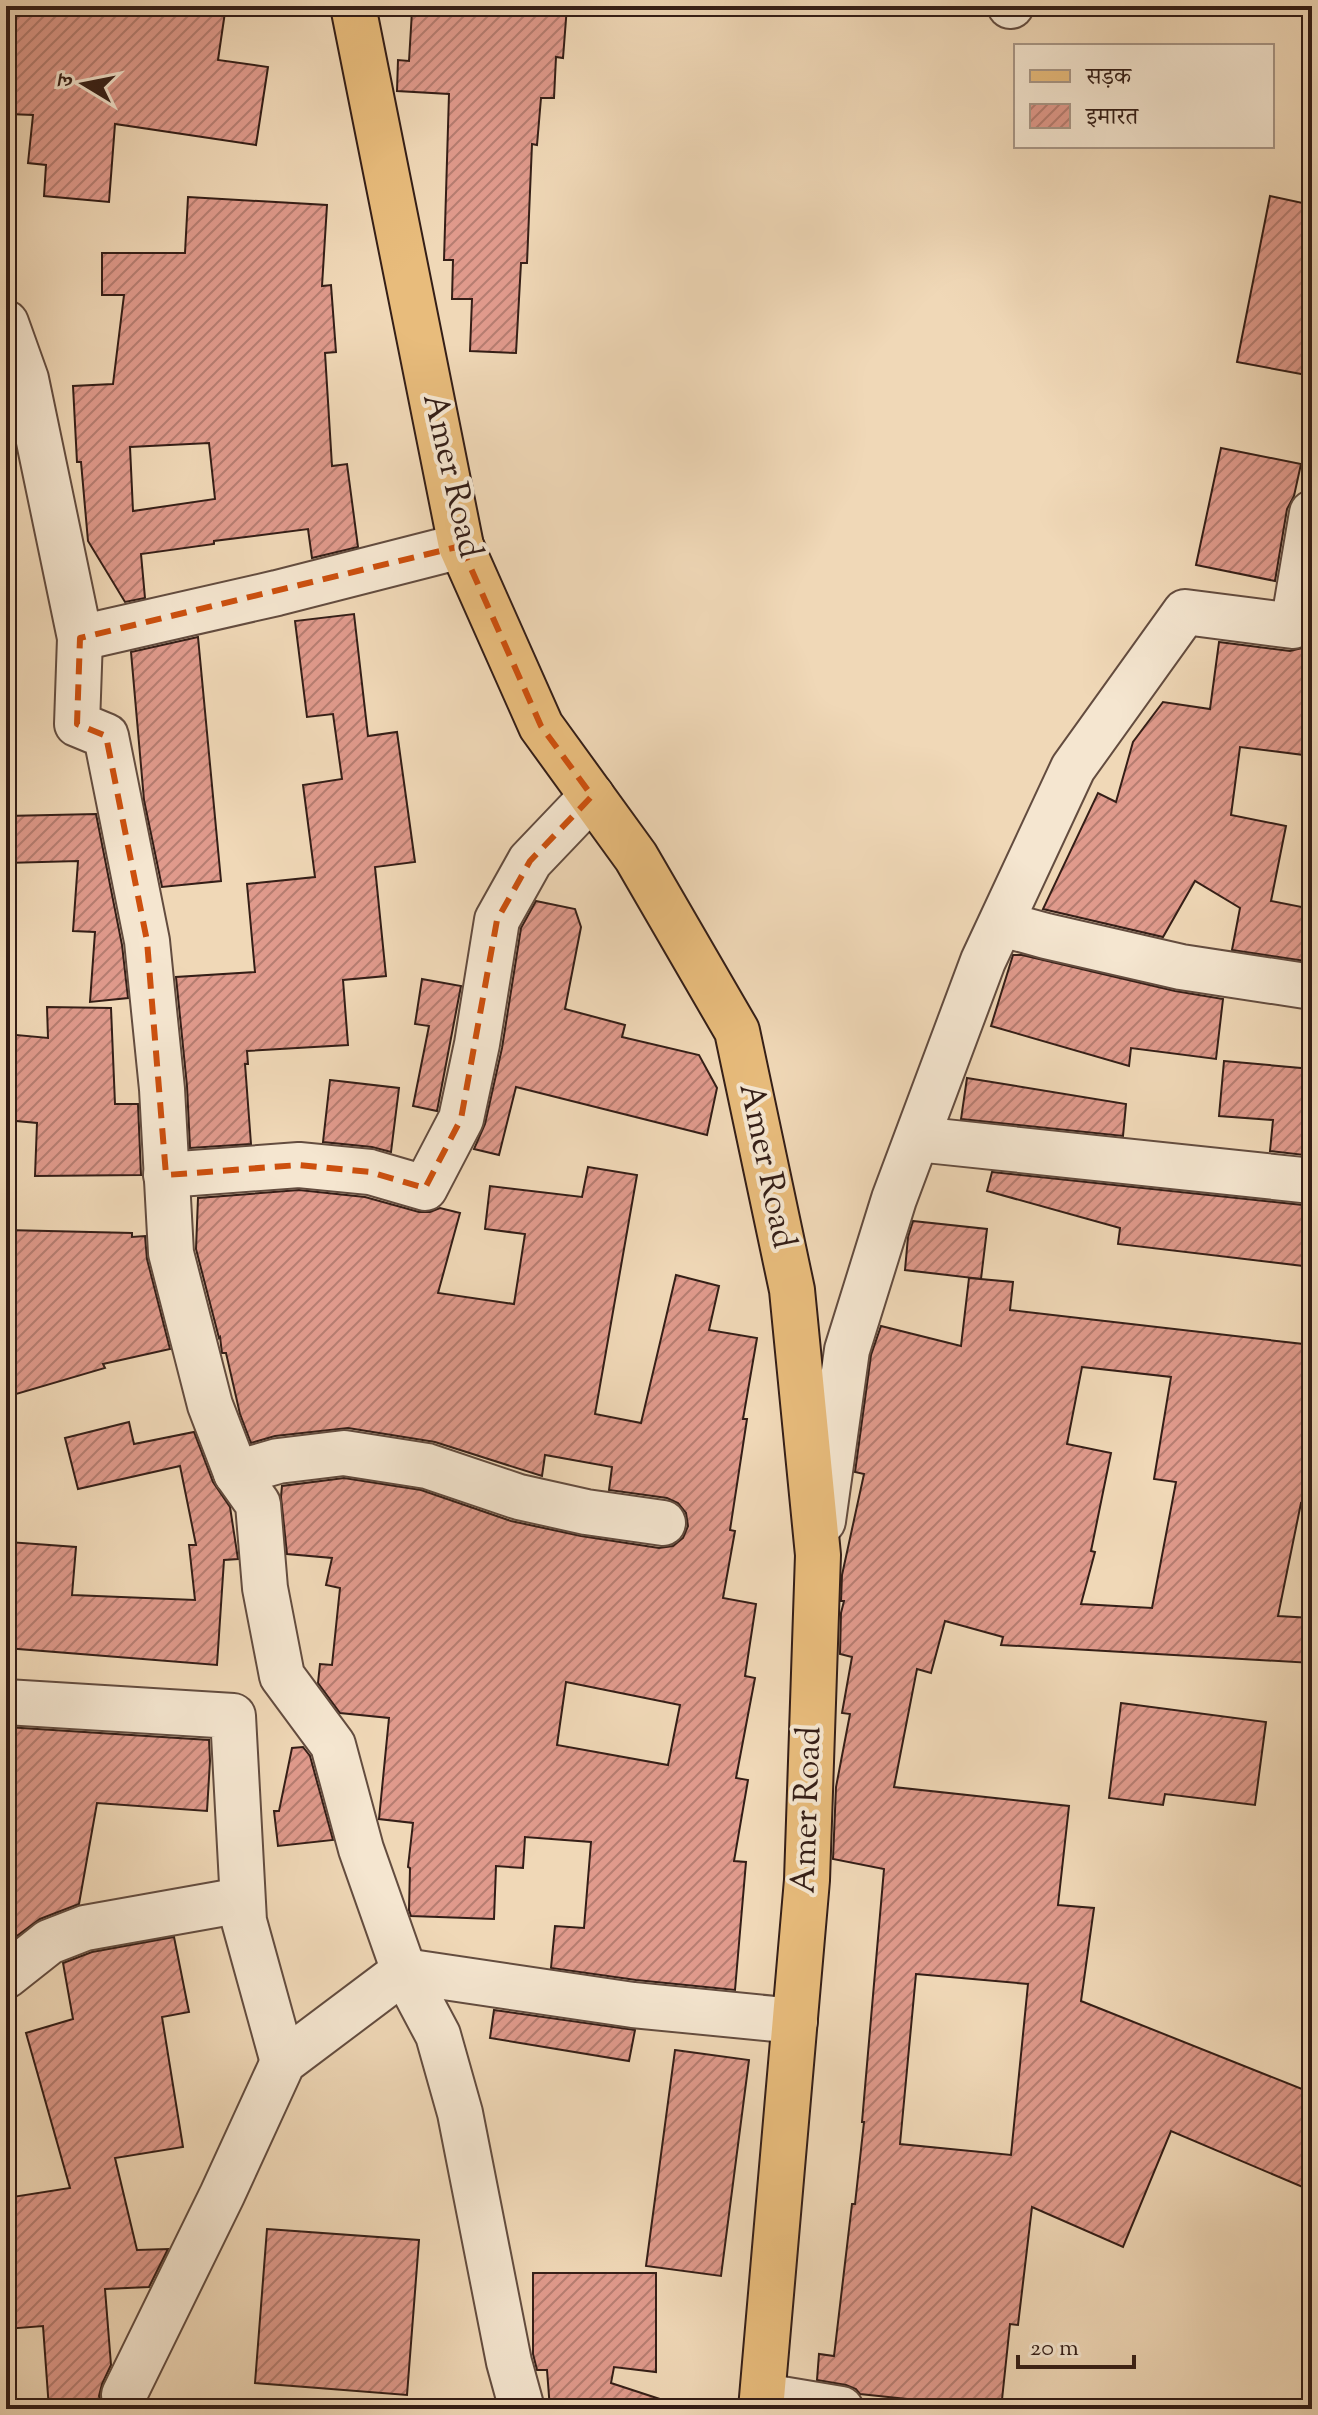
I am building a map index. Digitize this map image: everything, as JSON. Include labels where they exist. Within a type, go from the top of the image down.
[{"type":"main road","name":"Amer Road","points":[[353,6],[461,546],[541,726],[636,857],[737,1031],[792,1290],[818,1555],[807,1880],[762,2402]]},
{"type":"street","points":[[6,323],[26,379],[80,638],[77,724],[106,736],[147,941],[162,1089],[171,1253],[210,1405],[236,1473],[258,1504],[265,1588],[282,1676],[333,1745],[361,1849],[404,1971],[438,2035],[460,2113],[509,2362],[522,2409]]},
{"type":"street","points":[[818,1555],[847,1350],[894,1199],[983,961],[1073,768],[1185,612],[1293,626],[1312,513]]},
{"type":"street","points":[[80,638],[277,593],[461,546]]},
{"type":"street","points":[[166,1175],[299,1165],[370,1172],[425,1188],[461,1119],[497,920],[530,861],[592,796]]},
{"type":"street","points":[[1002,924],[1181,967],[1312,987]]},
{"type":"street","points":[[917,1139],[1312,1181]]},
{"type":"street","points":[[236,1473],[278,1461],[344,1453],[427,1466],[519,1497],[586,1512],[663,1523]]},
{"type":"street","points":[[6,1702],[233,1716],[244,1921],[283,2062]]},
{"type":"street","points":[[6,1976],[49,1942],[85,1928],[242,1900]]},
{"type":"street","points":[[124,2395],[283,2062],[404,1971],[633,2005],[795,2021]]},
{"type":"street","points":[[762,2402],[841,2409]]},
{"type":"highlighted area","points":[[461,546],[541,726],[592,796],[530,861],[497,920],[461,1119],[425,1188],[370,1172],[299,1165],[166,1175],[147,941],[106,736],[77,724],[80,638]]},
{"type":"building","points":[[17,6],[182,6],[225,12],[218,60],[268,67],[256,145],[115,124],[109,202],[44,196],[46,165],[28,163],[33,115],[9,114]]},
{"type":"building","points":[[448,6],[567,6],[563,58],[556,57],[554,98],[541,98],[537,145],[532,144],[527,263],[521,263],[516,353],[470,351],[472,299],[452,299],[453,260],[444,260],[449,94],[397,91],[398,60],[409,61],[412,11],[448,13]]},
{"type":"building","points":[[1270,196],[1312,205],[1312,376],[1237,362]]},
{"type":"building","points":[[188,197],[327,205],[322,286],[331,285],[336,352],[325,353],[332,466],[347,464],[358,547],[312,558],[308,529],[141,554],[145,598],[125,602],[88,541],[81,462],[77,462],[73,386],[113,384],[124,295],[102,295],[102,253],[185,253]],"holes":[[[209,443],[215,499],[133,511],[130,447]]]},
{"type":"building","points":[[1221,448],[1301,464],[1294,496],[1287,509],[1275,581],[1196,565]]},
{"type":"building","points":[[354,614],[368,736],[397,732],[415,862],[375,867],[386,976],[343,980],[348,1045],[247,1051],[248,1064],[245,1064],[251,1144],[190,1148],[176,977],[255,972],[247,884],[315,877],[303,785],[342,779],[333,714],[307,717],[295,621]]},
{"type":"building","points":[[198,637],[221,881],[162,887],[144,800],[131,652]]},
{"type":"building","points":[[1219,642],[1290,651],[1306,647],[1304,664],[1312,665],[1312,756],[1240,747],[1231,815],[1286,826],[1271,901],[1312,909],[1312,962],[1232,950],[1240,908],[1195,881],[1163,937],[1043,909],[1098,793],[1116,802],[1133,742],[1163,702],[1210,709]]},
{"type":"building","points":[[96,814],[122,945],[128,998],[90,1002],[95,932],[73,931],[78,861],[6,863],[6,816]]},
{"type":"building","points":[[536,901],[575,909],[581,927],[565,1009],[625,1025],[622,1037],[699,1055],[717,1088],[707,1135],[516,1087],[499,1155],[474,1149],[485,1124],[502,1048],[521,928]]},
{"type":"building","points":[[1013,955],[1223,999],[1216,1059],[1131,1048],[1129,1066],[991,1026]]},
{"type":"building","points":[[422,979],[461,986],[437,1111],[413,1106],[429,1026],[415,1024]]},
{"type":"building","points":[[47,1007],[111,1008],[115,1104],[138,1104],[141,1175],[35,1176],[37,1123],[6,1120],[6,1034],[48,1038]]},
{"type":"building","points":[[1224,1061],[1312,1069],[1304,1155],[1270,1151],[1273,1120],[1219,1116]]},
{"type":"building","points":[[967,1078],[1126,1104],[1123,1136],[961,1119]]},
{"type":"building","points":[[330,1080],[399,1088],[391,1152],[323,1142]]},
{"type":"building","points":[[588,1167],[637,1175],[595,1414],[641,1423],[676,1275],[719,1286],[709,1330],[757,1338],[743,1419],[747,1419],[730,1530],[735,1531],[723,1598],[756,1604],[745,1676],[755,1678],[736,1778],[748,1780],[734,1861],[746,1862],[735,1990],[551,1968],[555,1926],[584,1928],[591,1842],[525,1837],[523,1868],[496,1866],[494,1919],[411,1916],[408,1867],[413,1823],[379,1819],[389,1718],[340,1713],[318,1683],[320,1664],[332,1665],[340,1588],[326,1585],[332,1558],[287,1554],[281,1497],[282,1486],[344,1478],[421,1490],[511,1521],[659,1548],[673,1546],[683,1538],[688,1526],[686,1513],[678,1503],[667,1498],[609,1490],[612,1467],[545,1455],[542,1476],[435,1442],[348,1428],[275,1436],[251,1443],[240,1414],[226,1353],[222,1353],[196,1249],[198,1198],[299,1190],[365,1197],[419,1212],[440,1208],[460,1213],[438,1293],[514,1304],[525,1234],[485,1229],[490,1186],[582,1197]],"holes":[[[566,1682],[680,1705],[668,1765],[557,1745]]]},
{"type":"building","points":[[992,1172],[1312,1206],[1312,1267],[1118,1244],[1120,1228],[987,1191]]},
{"type":"building","points":[[913,1221],[987,1229],[981,1279],[905,1270]]},
{"type":"building","points":[[6,1230],[132,1233],[132,1237],[145,1236],[147,1259],[170,1349],[103,1364],[105,1368],[6,1397]]},
{"type":"building","points":[[969,1278],[1013,1282],[1010,1310],[1312,1345],[1312,1467],[1306,1504],[1301,1503],[1278,1616],[1312,1618],[1312,1663],[1001,1645],[1003,1637],[945,1621],[931,1673],[917,1669],[894,1787],[1069,1806],[1058,1905],[1094,1908],[1081,2001],[1312,2093],[1312,2191],[1171,2131],[1123,2247],[1032,2207],[1018,2325],[1010,2324],[1001,2409],[860,2394],[846,2385],[817,2380],[819,2354],[834,2356],[852,2204],[855,2204],[884,1869],[833,1859],[836,1787],[850,1714],[842,1713],[852,1657],[840,1654],[844,1601],[841,1601],[842,1575],[864,1474],[855,1472],[871,1355],[881,1326],[961,1346]],"holes":[[[1082,1367],[1171,1377],[1154,1479],[1176,1482],[1152,1608],[1081,1604],[1095,1552],[1091,1551],[1111,1453],[1067,1444]],[[916,1974],[1028,1984],[1011,2155],[900,2144]]]},
{"type":"building","points":[[129,1422],[134,1444],[194,1432],[213,1482],[230,1507],[238,1559],[224,1560],[217,1665],[6,1648],[9,1542],[76,1547],[72,1595],[195,1600],[189,1545],[196,1545],[180,1466],[78,1489],[65,1438]]},
{"type":"building","points":[[1121,1703],[1266,1722],[1255,1805],[1165,1794],[1163,1805],[1109,1798]]},
{"type":"building","points":[[6,1727],[209,1740],[207,1811],[97,1803],[79,1904],[40,1919],[6,1944]]},
{"type":"building","points":[[303,1747],[310,1756],[333,1840],[278,1846],[274,1811],[279,1811],[292,1748]]},
{"type":"building","points":[[174,1937],[189,2012],[162,2017],[183,2147],[115,2158],[137,2250],[168,2249],[149,2287],[105,2289],[111,2365],[99,2396],[103,2409],[49,2409],[43,2326],[6,2329],[6,2198],[70,2188],[26,2033],[73,2019],[63,1963],[92,1952]]},
{"type":"building","points":[[494,2010],[635,2030],[629,2061],[490,2038]]},
{"type":"building","points":[[675,2050],[749,2060],[721,2276],[646,2266]]},
{"type":"building","points":[[267,2229],[419,2240],[407,2395],[255,2383]]},
{"type":"building","points":[[533,2273],[656,2273],[656,2372],[614,2367],[611,2383],[672,2403],[671,2409],[550,2409],[547,2370],[537,2370],[533,2354]]}]
